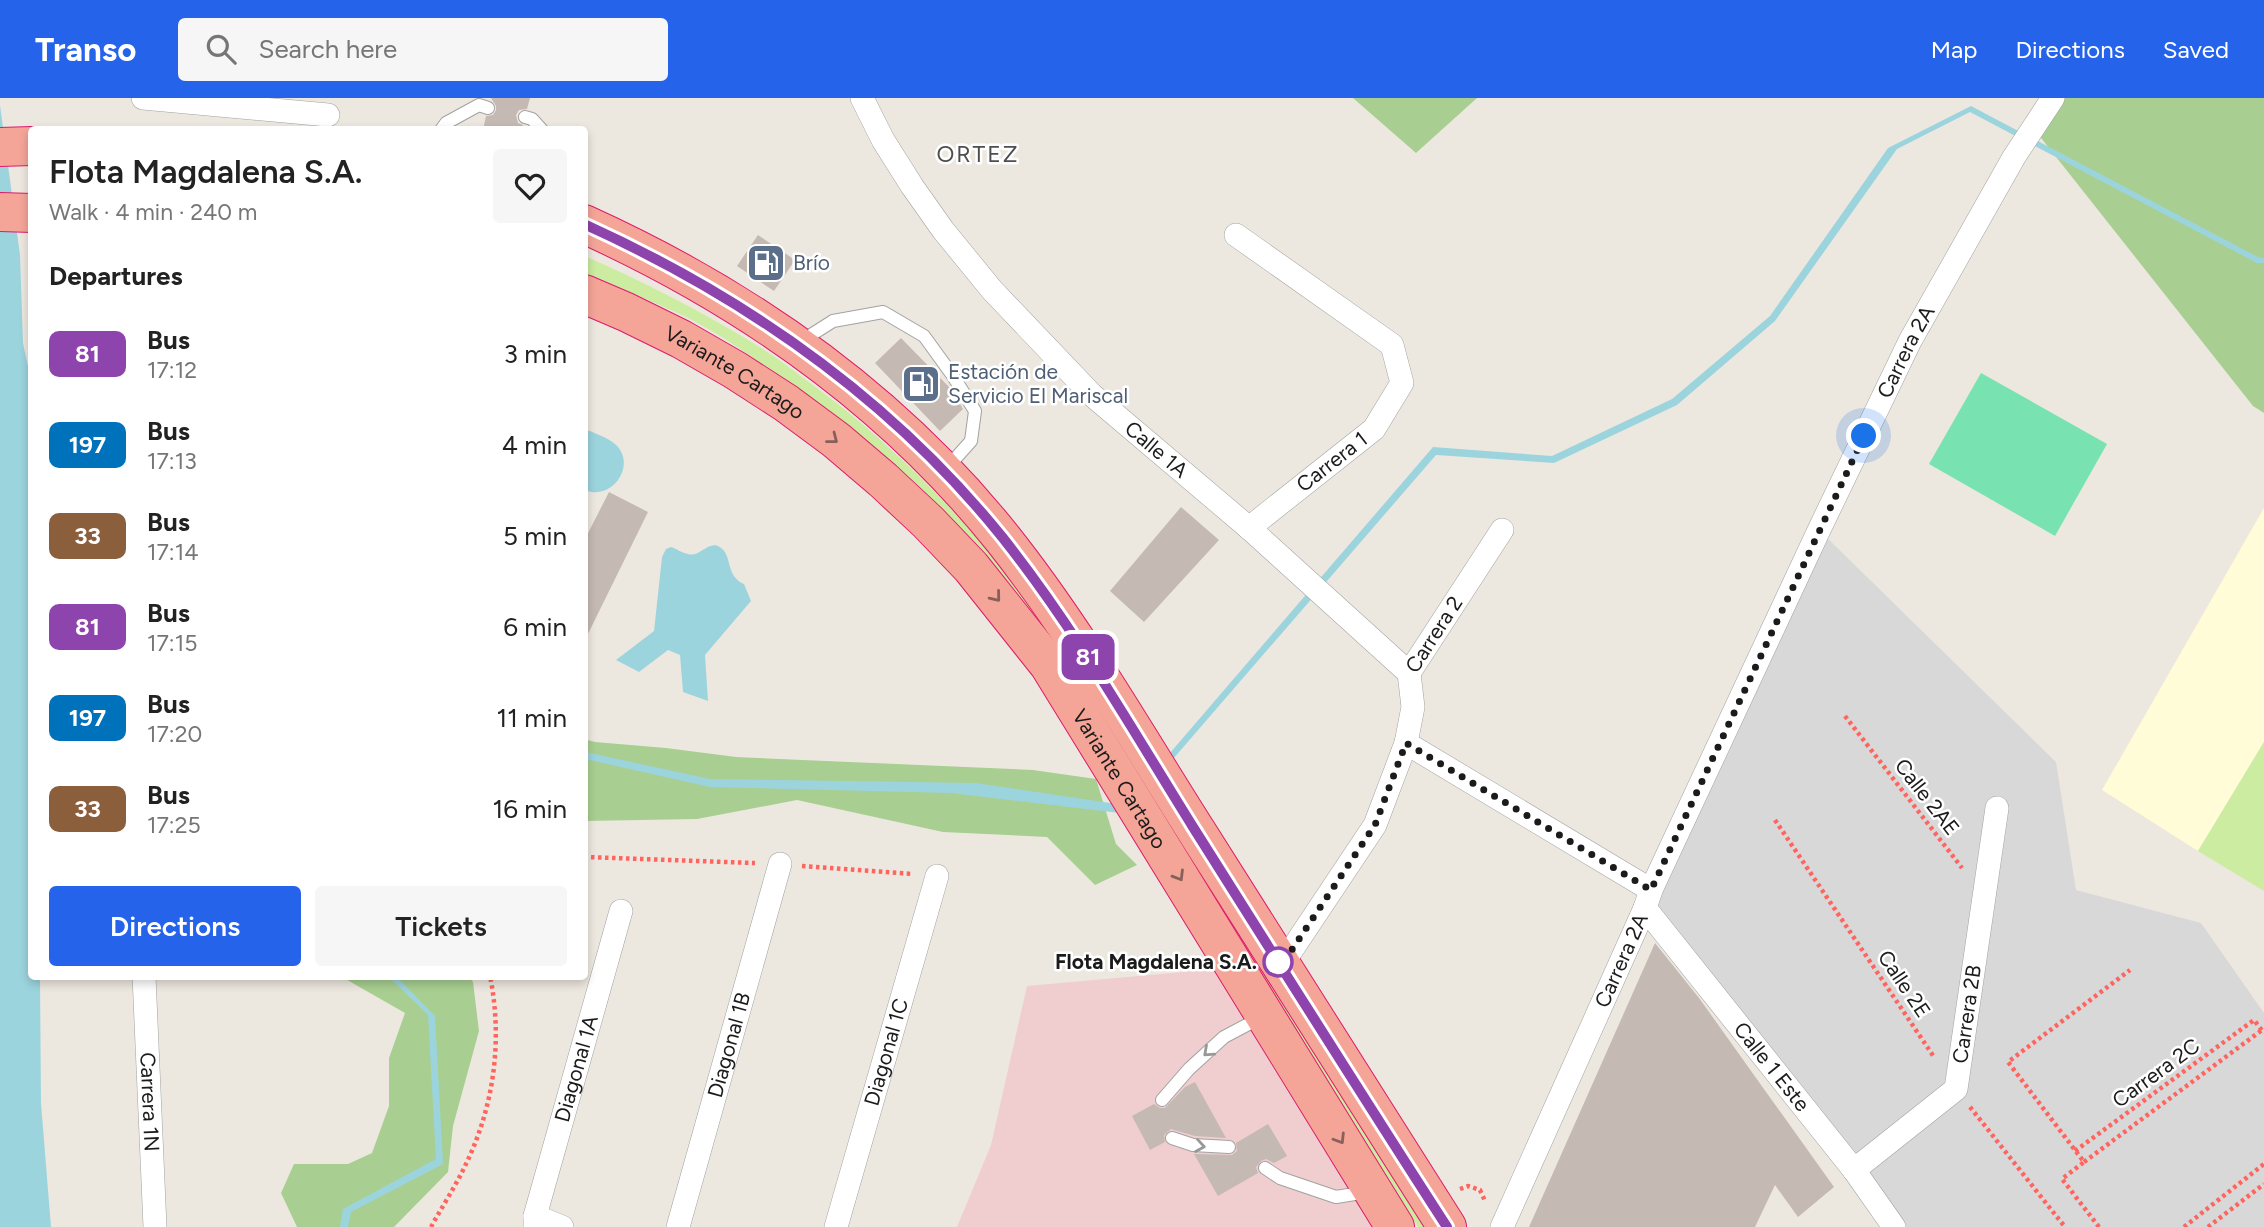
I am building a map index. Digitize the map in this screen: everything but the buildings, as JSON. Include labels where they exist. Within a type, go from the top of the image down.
[{"type":"highway","points":[[0,147],[28,146]]},
{"type":"highway","points":[[0,212],[28,213]]},
{"type":"highway","name":"Variante Cartago","points":[[588,224],[694,278],[796,344],[858,392],[943,471],[1003,539],[1079,642],[1447,1227]]},
{"type":"highway","name":"Variante Cartago","points":[[588,296],[681,339],[735,370],[806,418],[883,480],[971,567],[1041,654],[1395,1227]]},
{"type":"street","points":[[142,98],[328,114]]},
{"type":"street","name":"Calle 1A","points":[[862,98],[883,140],[943,230],[992,290],[1091,395],[1249,528],[1409,673]]},
{"type":"street","name":"Carrera 2A","points":[[1502,1227],[1648,899],[1910,341],[2014,158],[2052,99]]},
{"type":"street","name":"Carrera 1","points":[[1236,235],[1392,345],[1402,383],[1374,429],[1249,528]]},
{"type":"street","name":"Carrera 2","points":[[1281,966],[1375,825],[1406,743],[1413,707],[1409,673],[1502,530]]},
{"type":"street","points":[[1406,743],[1648,899]]},
{"type":"street","name":"Carrera 2B","points":[[1854,1170],[1956,1089],[1997,808]]},
{"type":"street","name":"Diagonal 1B","points":[[678,1227],[780,864]]},
{"type":"street","name":"Diagonal 1C","points":[[836,1227],[937,876]]},
{"type":"street","name":"Calle 1 Este","points":[[1648,899],[1854,1170],[1894,1227]]},
{"type":"street","name":"Diagonal 1A","points":[[535,1222],[621,911]]},
{"type":"street","name":"Carrera 1N","points":[[144,980],[155,1227]]},
{"type":"street","points":[[535,1222],[562,1227]]},
{"type":"lane","points":[[444,126],[479,105],[488,108]]},
{"type":"lane","points":[[525,117],[532,119],[538,126]]},
{"type":"lane","points":[[796,344],[833,321],[883,312],[924,337],[975,411],[971,441],[943,471]]},
{"type":"lane","points":[[1162,1100],[1189,1069],[1224,1037],[1264,1016]]},
{"type":"lane","points":[[1172,1138],[1193,1145],[1229,1147]]},
{"type":"lane","points":[[1265,1168],[1280,1178],[1336,1197],[1374,1191]]},
{"type":"path","name":"Calle 2AE","points":[[1845,716],[1984,897]]},
{"type":"path","name":"Calle 2E","points":[[1775,820],[1956,1089],[2065,1227]]},
{"type":"path","points":[[2084,1162],[2008,1062],[2130,970]]},
{"type":"path","points":[[431,1227],[465,1167],[488,1103],[494,1072],[496,1032],[491,980]]},
{"type":"path","name":"Carrera 2C","points":[[2075,1151],[2254,1020],[2263,1031],[2062,1179],[2099,1227]]},
{"type":"path","points":[[2184,1227],[2264,1164]]},
{"type":"path","points":[[2208,1227],[2264,1184]]},
{"type":"shaded area","points":[[2264,508],[2264,742],[2198,851],[2102,790]]},
{"type":"shaded area","points":[[1819,530],[2056,762],[2076,890],[2201,923],[2264,1013],[2264,1227],[1883,1227],[1645,908]]},
{"type":"shaded area","points":[[1228,968],[1381,1224],[1372,1227],[957,1227],[991,1145],[1027,986]]},
{"type":"green space","points":[[1353,98],[1477,98],[1416,153]]},
{"type":"green space","points":[[2047,98],[2264,98],[2264,413],[2253,406],[2030,124]]},
{"type":"green space","points":[[588,257],[695,309],[782,362],[840,406],[904,461],[990,553],[1043,620],[1424,1227],[1418,1227],[1247,952],[940,507],[902,471],[842,422],[735,345],[700,324],[637,295],[588,277]]},
{"type":"green space","points":[[1981,373],[2107,444],[2055,536],[1929,464]]},
{"type":"green space","points":[[588,740],[736,757],[1033,770],[1096,779],[1116,844],[1137,865],[1095,885],[1047,837],[943,832],[797,800],[697,819],[588,821]]},
{"type":"green space","points":[[2264,742],[2264,891],[2198,851]]},
{"type":"green space","points":[[347,980],[473,982],[479,1031],[453,1126],[448,1172],[394,1227],[297,1227],[281,1193],[294,1164],[348,1164],[372,1153],[389,1106],[389,1058],[405,1013]]},
{"type":"water","points":[[0,105],[20,255],[23,343],[28,366],[28,980],[40,980],[41,1103],[51,1227],[0,1227]]},
{"type":"water","points":[[1971,106],[2264,258],[2264,263],[2257,263],[1970,112],[1897,149],[1775,321],[1677,405],[1554,463],[1436,455],[1135,803],[1120,813],[951,793],[710,787],[588,760],[588,753],[710,779],[975,783],[1117,804],[1133,796],[1433,447],[1552,456],[1672,399],[1770,316],[1888,148]]},
{"type":"water","points":[[588,430],[615,444],[624,461],[619,479],[604,491],[588,491]]},
{"type":"water","points":[[715,545],[725,552],[733,575],[744,584],[751,601],[705,655],[708,701],[683,692],[680,655],[668,650],[639,672],[616,660],[654,631],[662,557],[666,549],[671,547],[692,555]]},
{"type":"water","points":[[392,980],[400,980],[435,1016],[443,1164],[351,1212],[348,1227],[340,1227],[343,1209],[436,1159],[428,1015]]},
{"type":"bus line","name":"81","points":[[588,226],[640,249],[694,278],[796,344],[897,426],[974,505],[1003,539],[1079,642],[1447,1227]]},
{"type":"place","name":"Brío","points":[[766,263]]},
{"type":"place","name":"Estación de Servicio El Mariscal","points":[[921,384]]},
{"type":"place","name":"Flota Magdalena S.A.","points":[[1278,962]]},
{"type":"district","name":"ORTEZ","points":[[978,154]]},
{"type":"route","points":[[1278,962],[1281,966],[1375,825],[1406,743],[1651,890],[1864,436]]}]
